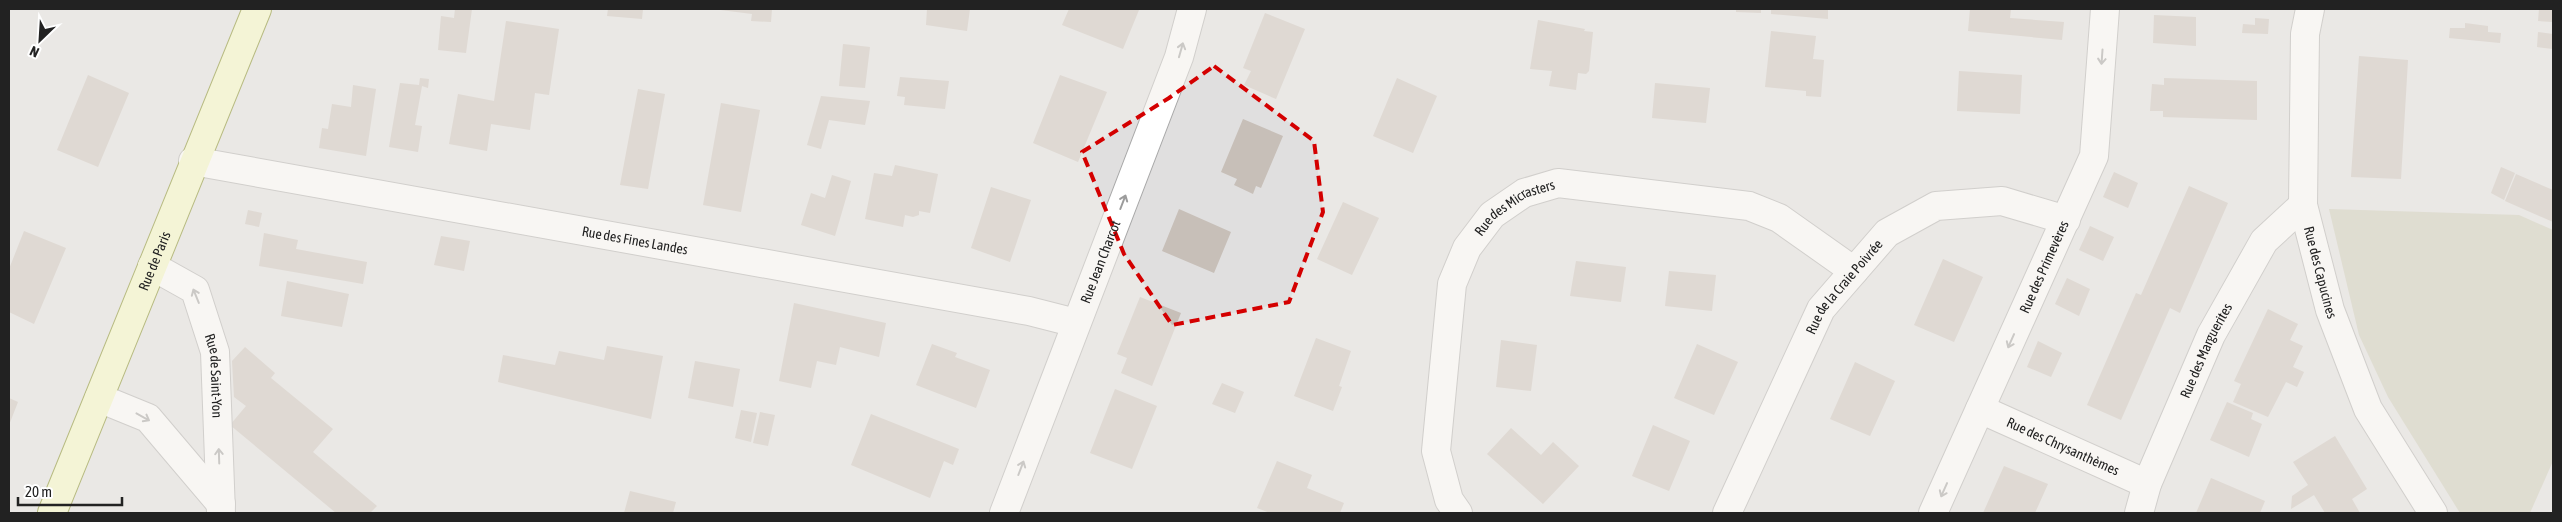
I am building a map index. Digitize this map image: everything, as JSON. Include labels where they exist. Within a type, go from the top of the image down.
[{"type":"main road","name":"Rue de Paris","points":[[52,513],[193,161],[257,9]]},
{"type":"street","name":"Rue Jean Charcot","points":[[1004,513],[1180,56],[1192,9]]},
{"type":"street","name":"Rue des Primevères","points":[[1933,513],[2094,156],[2105,9]]},
{"type":"street","name":"Rue des Capucines","points":[[2310,9],[2305,34],[2302,205],[2330,310],[2368,408],[2433,513]]},
{"type":"street","name":"Rue des Fines Landes","points":[[193,161],[1029,311],[1076,323]]},
{"type":"street","name":"Rue des Micrasters","points":[[1458,513],[1449,500],[1436,451],[1452,284],[1467,248],[1492,215],[1524,193],[1558,183],[1749,206],[1779,218],[1854,271]]},
{"type":"street","name":"Rue de la Craie Poivrée","points":[[1727,513],[1821,310],[1887,233],[1936,206],[2002,201],[2066,220]]},
{"type":"street","name":"Rue des Marguerites","points":[[2140,513],[2147,484],[2211,335],[2264,241],[2302,205]]},
{"type":"street","name":"Rue de Saint-Yon","points":[[152,266],[195,290],[215,352],[221,509]]},
{"type":"street","points":[[98,398],[148,418],[221,509]]},
{"type":"street","name":"Rue des Chrysanthèmes","points":[[1980,409],[2147,484]]},
{"type":"highlighted area","points":[[1214,66],[1314,141],[1323,212],[1289,302],[1172,325],[1124,254],[1082,152],[1169,98]]},
{"type":"shaded area","points":[[9,9],[2553,9],[2553,513],[9,513]]},
{"type":"shaded area","points":[[2329,209],[2519,215],[2553,230],[2553,461],[2530,513],[2460,513],[2388,397],[2359,335]]},
{"type":"building","points":[[455,9],[472,9],[466,53],[438,50],[441,16],[454,18]]},
{"type":"building","points":[[608,9],[643,9],[642,19],[607,16]]},
{"type":"building","points":[[713,9],[772,9],[771,22],[751,21],[752,14]]},
{"type":"building","points":[[927,9],[970,9],[967,31],[926,25]]},
{"type":"building","points":[[1069,9],[1139,10],[1123,49],[1062,25]]},
{"type":"building","points":[[1736,9],[1761,9],[1761,13],[1736,12]]},
{"type":"building","points":[[1771,9],[1828,9],[1828,19],[1771,14]]},
{"type":"building","points":[[1970,9],[2011,9],[2010,18],[2064,22],[2062,40],[1968,31]]},
{"type":"building","points":[[2539,9],[2553,9],[2553,22],[2538,21]]},
{"type":"building","points":[[1265,13],[1305,29],[1276,99],[1244,85],[1251,71],[1243,68]]},
{"type":"building","points":[[2154,15],[2196,17],[2196,46],[2153,43]]},
{"type":"building","points":[[2255,18],[2269,19],[2268,34],[2242,33],[2243,24],[2255,25]]},
{"type":"building","points":[[1538,20],[1593,32],[1589,71],[1586,74],[1578,73],[1576,90],[1549,86],[1552,71],[1530,69]]},
{"type":"building","points":[[506,21],[559,29],[549,95],[535,93],[530,130],[491,124],[487,151],[449,144],[458,94],[494,101]]},
{"type":"building","points":[[2465,23],[2488,26],[2488,32],[2501,33],[2500,43],[2449,38],[2450,28],[2465,28]]},
{"type":"building","points":[[1771,31],[1816,36],[1813,59],[1824,60],[1821,97],[1806,96],[1806,91],[1765,87]]},
{"type":"building","points":[[2538,32],[2553,34],[2553,49],[2537,47]]},
{"type":"building","points":[[843,44],[870,47],[865,88],[839,86]]},
{"type":"building","points":[[2359,56],[2408,60],[2401,179],[2351,177]]},
{"type":"building","points":[[1959,71],[2022,75],[2020,114],[1957,111]]},
{"type":"building","points":[[88,75],[129,93],[98,167],[57,150]]},
{"type":"building","points":[[1060,75],[1107,92],[1078,162],[1033,143]]},
{"type":"building","points":[[900,77],[949,81],[945,109],[904,105],[905,97],[897,96]]},
{"type":"building","points":[[420,78],[429,79],[428,88],[422,86],[415,125],[422,126],[418,152],[389,147],[400,83],[419,85]]},
{"type":"building","points":[[1397,78],[1437,96],[1413,153],[1373,136]]},
{"type":"building","points":[[2164,78],[2257,81],[2257,120],[2163,117],[2163,111],[2150,111],[2152,84],[2164,85]]},
{"type":"building","points":[[1655,83],[1710,88],[1706,123],[1652,118]]},
{"type":"building","points":[[353,85],[376,89],[366,156],[319,148],[322,128],[328,129],[332,104],[351,107]]},
{"type":"building","points":[[638,89],[665,94],[648,189],[620,185]]},
{"type":"building","points":[[821,96],[870,101],[865,125],[829,120],[821,149],[807,145]]},
{"type":"building","points":[[721,103],[760,110],[741,212],[703,205]]},
{"type":"building","points":[[1243,119],[1283,136],[1261,188],[1256,186],[1253,194],[1234,185],[1237,179],[1221,172]]},
{"type":"building","points":[[895,165],[938,174],[930,213],[919,211],[919,215],[913,217],[905,215],[903,227],[865,219],[874,173],[892,176]]},
{"type":"building","points":[[2501,167],[2515,173],[2504,200],[2491,193]]},
{"type":"building","points":[[2114,172],[2138,183],[2128,208],[2103,197]]},
{"type":"building","points":[[2516,174],[2553,190],[2553,222],[2505,201]]},
{"type":"building","points":[[832,175],[851,181],[835,236],[801,225],[811,193],[825,198]]},
{"type":"building","points":[[2189,186],[2228,203],[2180,313],[2170,308],[2121,420],[2087,405],[2136,293],[2141,295]]},
{"type":"building","points":[[991,187],[1031,200],[1010,262],[971,248]]},
{"type":"building","points":[[1343,202],[1379,218],[1352,275],[1317,259]]},
{"type":"building","points":[[1179,209],[1231,232],[1214,273],[1162,251]]},
{"type":"building","points":[[248,210],[262,213],[259,227],[245,224]]},
{"type":"building","points":[[2090,226],[2114,237],[2103,261],[2079,250]]},
{"type":"building","points":[[24,231],[66,248],[34,324],[9,312],[9,269]]},
{"type":"building","points":[[264,233],[298,240],[296,249],[367,262],[363,284],[259,266]]},
{"type":"building","points":[[441,236],[470,241],[464,271],[434,265]]},
{"type":"building","points":[[1943,259],[1983,277],[1954,342],[1914,325]]},
{"type":"building","points":[[1576,261],[1626,267],[1621,302],[1570,296]]},
{"type":"building","points":[[1669,271],[1716,275],[1712,311],[1665,306]]},
{"type":"building","points":[[2067,278],[2090,289],[2079,316],[2055,304]]},
{"type":"building","points":[[287,281],[349,294],[342,327],[281,316]]},
{"type":"building","points":[[1140,297],[1181,313],[1152,386],[1121,373],[1127,358],[1117,354]]},
{"type":"building","points":[[794,303],[886,323],[879,357],[840,347],[836,365],[817,361],[811,388],[779,381]]},
{"type":"building","points":[[2268,309],[2298,324],[2290,340],[2303,346],[2293,367],[2304,372],[2297,387],[2286,382],[2268,417],[2233,402],[2241,384],[2234,381]]},
{"type":"building","points":[[1316,338],[1351,351],[1339,386],[1342,387],[1333,411],[1294,396]]},
{"type":"building","points":[[1501,340],[1537,345],[1531,391],[1496,387]]},
{"type":"building","points":[[2038,341],[2062,353],[2051,377],[2027,367]]},
{"type":"building","points":[[932,344],[957,353],[955,357],[990,370],[976,408],[916,385]]},
{"type":"building","points":[[1697,344],[1738,362],[1714,415],[1674,398]]},
{"type":"building","points":[[607,346],[663,356],[651,419],[498,382],[503,355],[555,365],[559,351],[604,360]]},
{"type":"building","points":[[245,347],[275,373],[271,378],[333,429],[313,452],[377,506],[370,513],[336,513],[230,425],[246,406],[234,397],[232,361]]},
{"type":"building","points":[[695,361],[740,369],[733,407],[688,398]]},
{"type":"building","points":[[1855,362],[1895,381],[1870,436],[1830,419]]},
{"type":"building","points":[[1222,383],[1244,392],[1235,413],[1212,404]]},
{"type":"building","points":[[1115,389],[1157,406],[1132,469],[1090,453]]},
{"type":"building","points":[[9,398],[18,402],[9,425]]},
{"type":"building","points":[[2227,402],[2253,413],[2251,419],[2262,424],[2249,457],[2210,440]]},
{"type":"building","points":[[741,410],[757,413],[751,442],[735,438]]},
{"type":"building","points":[[760,412],[775,415],[768,446],[753,443]]},
{"type":"building","points":[[871,414],[959,449],[953,465],[944,461],[930,498],[851,465]]},
{"type":"building","points":[[1653,425],[1690,441],[1669,491],[1632,476]]},
{"type":"building","points":[[1511,428],[1541,455],[1553,442],[1579,466],[1543,504],[1487,454]]},
{"type":"building","points":[[2335,436],[2367,489],[2352,499],[2360,513],[2325,513],[2314,495],[2291,509],[2292,496],[2308,485],[2293,462]]},
{"type":"building","points":[[1277,461],[1312,475],[1307,488],[1344,503],[1340,513],[1270,513],[1257,508]]},
{"type":"building","points":[[2004,466],[2048,484],[2035,513],[1983,513]]},
{"type":"building","points":[[2211,478],[2265,501],[2260,513],[2196,513]]},
{"type":"building","points":[[630,491],[676,502],[673,513],[624,513]]}]
